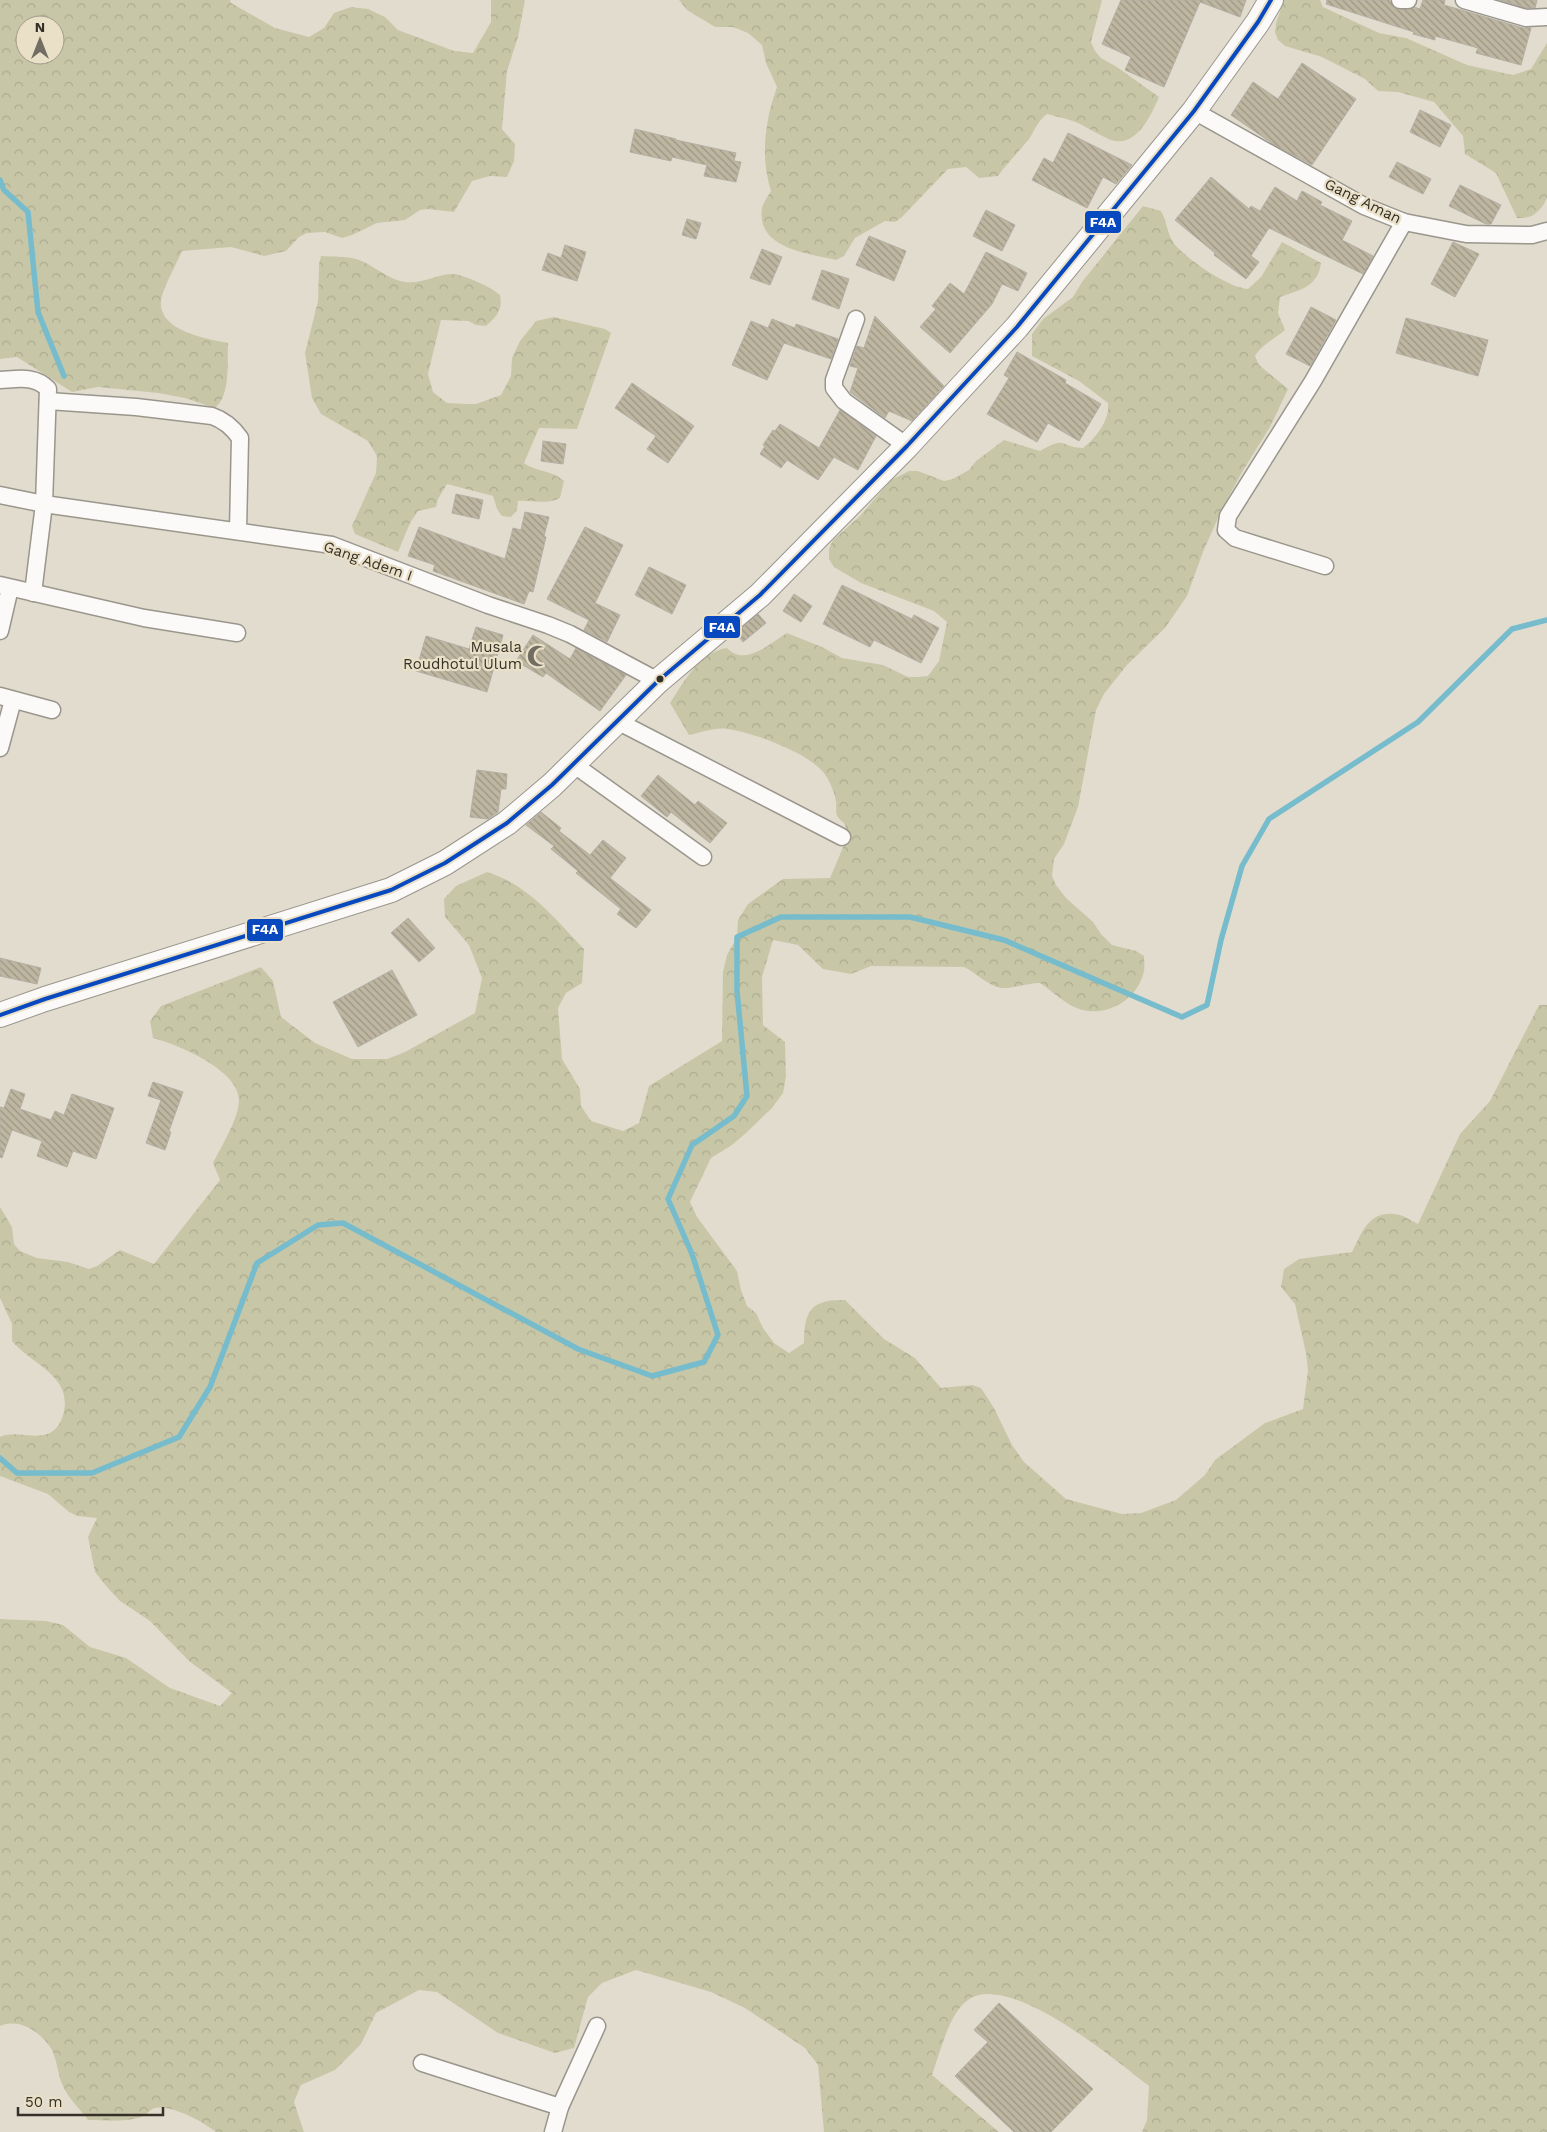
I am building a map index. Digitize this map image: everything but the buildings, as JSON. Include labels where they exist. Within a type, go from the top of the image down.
[{"type":"main road","points":[[0,1015],[44,998],[390,890],[446,863],[508,823],[552,785],[658,682],[760,595],[907,446],[1017,327],[1194,111],[1258,22],[1271,0]]},
{"type":"street","points":[[1400,0],[1408,0]]},
{"type":"street","points":[[1464,0],[1526,18],[1547,18]]},
{"type":"street","name":"Gang Aman","points":[[1194,111],[1364,206],[1404,222],[1466,234],[1532,235],[1547,231]]},
{"type":"street","points":[[1325,566],[1235,538],[1226,530],[1228,516],[1313,381],[1404,222]]},
{"type":"street","points":[[856,319],[834,380],[834,388],[844,401],[907,446]]},
{"type":"street","points":[[0,380],[33,378],[41,382],[48,389],[44,504],[33,593]]},
{"type":"street","points":[[48,401],[136,407],[212,416],[221,419],[240,438],[238,531]]},
{"type":"street","name":"Gang Adem I","points":[[0,495],[44,504],[332,545],[488,605],[548,624],[658,682]]},
{"type":"street","points":[[0,631],[5,586],[144,618],[237,633]]},
{"type":"street","points":[[0,748],[7,698],[52,710]]},
{"type":"street","points":[[617,721],[842,837]]},
{"type":"street","points":[[573,764],[703,857]]},
{"type":"street","points":[[553,2132],[560,2107],[597,2026]]},
{"type":"street","points":[[422,2063],[560,2107]]},
{"type":"green space","points":[[0,0],[230,0],[231,3],[275,28],[309,37],[324,28],[334,13],[351,7],[368,9],[385,17],[398,30],[454,51],[473,53],[491,22],[491,0],[525,0],[518,37],[507,71],[502,129],[515,144],[514,161],[507,177],[490,176],[472,181],[454,212],[420,210],[405,220],[377,223],[342,238],[325,232],[307,233],[299,237],[286,251],[264,256],[231,247],[182,251],[162,296],[162,311],[167,320],[186,332],[228,343],[226,387],[224,395],[215,408],[185,398],[158,393],[98,387],[72,392],[17,357],[0,359]]},
{"type":"green space","points":[[679,0],[1102,0],[1091,42],[1095,51],[1101,58],[1159,97],[1147,121],[1136,135],[1120,141],[1111,140],[1080,124],[1047,114],[998,176],[979,178],[966,167],[948,169],[902,217],[895,222],[885,221],[855,238],[844,256],[836,260],[786,247],[775,241],[767,232],[762,222],[762,208],[771,191],[766,165],[765,139],[769,112],[777,87],[766,63],[762,45],[748,33],[733,27],[715,27],[687,10]]},
{"type":"green space","points":[[1284,0],[1320,0],[1323,7],[1379,33],[1406,38],[1467,65],[1513,75],[1531,69],[1547,43],[1547,198],[1542,207],[1532,216],[1517,218],[1496,173],[1465,154],[1463,136],[1434,102],[1398,92],[1378,91],[1365,79],[1322,57],[1285,46],[1278,40],[1275,32]]},
{"type":"green space","points":[[1143,206],[1161,211],[1173,242],[1182,252],[1199,266],[1230,284],[1239,287],[1248,289],[1261,277],[1282,242],[1321,263],[1319,271],[1312,282],[1301,289],[1280,297],[1278,313],[1285,330],[1265,345],[1255,356],[1259,365],[1288,389],[1270,427],[1222,509],[1203,552],[1187,596],[1165,628],[1127,665],[1104,694],[1096,710],[1078,807],[1064,844],[1054,859],[1052,876],[1066,898],[1093,922],[1112,945],[1136,951],[1144,956],[1144,969],[1141,981],[1128,998],[1119,1004],[1110,1009],[1089,1011],[1069,1004],[1040,983],[1001,988],[964,967],[871,966],[851,974],[823,969],[798,945],[773,940],[762,977],[763,1025],[785,1042],[786,1076],[783,1093],[772,1108],[746,1133],[732,1145],[711,1158],[690,1202],[697,1217],[737,1271],[747,1306],[756,1313],[763,1328],[774,1343],[789,1353],[804,1343],[806,1323],[812,1309],[824,1302],[845,1300],[884,1339],[915,1358],[941,1388],[972,1385],[981,1388],[994,1408],[1012,1445],[1024,1462],[1066,1499],[1122,1514],[1141,1513],[1176,1500],[1205,1475],[1215,1460],[1265,1423],[1303,1409],[1308,1370],[1306,1353],[1295,1304],[1281,1287],[1284,1269],[1299,1259],[1352,1252],[1364,1229],[1381,1215],[1400,1215],[1418,1224],[1460,1134],[1490,1101],[1539,1005],[1547,1005],[1547,2132],[1142,2132],[1147,2120],[1149,2086],[1062,2022],[1035,2007],[1009,1997],[986,1994],[968,2000],[955,2014],[932,2075],[999,2132],[824,2132],[818,2065],[805,2048],[745,2008],[711,1992],[636,1970],[602,1983],[588,1997],[574,2048],[555,2053],[498,2033],[437,1992],[419,1990],[376,2013],[361,2044],[335,2070],[301,2085],[294,2102],[304,2132],[216,2132],[204,2123],[187,2115],[162,2107],[155,2108],[143,2116],[132,2119],[88,2120],[64,2089],[52,2050],[48,2044],[30,2028],[23,2025],[8,2024],[0,2026],[0,1619],[46,1621],[63,1625],[90,1647],[126,1658],[170,1688],[220,1706],[232,1693],[189,1661],[150,1621],[120,1601],[95,1572],[88,1537],[97,1518],[77,1516],[69,1512],[48,1494],[0,1476],[0,1437],[12,1434],[38,1436],[50,1433],[61,1420],[65,1402],[63,1390],[57,1381],[12,1341],[12,1324],[0,1298],[0,1207],[12,1227],[14,1244],[20,1251],[37,1258],[68,1262],[89,1269],[97,1266],[120,1250],[154,1264],[220,1180],[213,1163],[233,1124],[239,1100],[236,1089],[229,1078],[218,1069],[191,1052],[153,1038],[150,1021],[161,1006],[261,967],[273,981],[281,1017],[315,1043],[352,1059],[387,1059],[405,1052],[475,1013],[482,978],[469,945],[445,917],[444,899],[456,886],[487,872],[516,885],[529,894],[584,949],[582,983],[566,993],[558,1008],[562,1059],[580,1089],[581,1106],[591,1121],[623,1131],[639,1123],[649,1086],[722,1041],[723,972],[727,955],[737,937],[738,920],[748,904],[783,879],[830,878],[847,838],[845,824],[836,814],[836,801],[832,788],[826,776],[809,760],[781,745],[738,731],[718,729],[689,735],[670,703],[693,669],[708,655],[727,648],[734,653],[749,655],[765,648],[787,633],[822,647],[842,658],[883,665],[908,677],[928,676],[939,661],[947,622],[934,611],[861,583],[834,567],[829,559],[829,549],[833,540],[860,516],[891,480],[909,471],[918,471],[944,481],[953,479],[969,470],[976,461],[1004,440],[1040,451],[1059,443],[1083,448],[1093,439],[1107,416],[1108,403],[1079,381],[1032,356],[1032,334],[1043,319],[1073,297],[1082,282]]},
{"type":"green space","points":[[321,256],[356,259],[392,278],[405,282],[417,282],[451,274],[462,276],[490,288],[500,295],[500,309],[486,326],[476,325],[468,321],[441,320],[428,374],[433,392],[447,403],[476,404],[501,395],[511,376],[512,358],[520,341],[536,321],[554,317],[605,329],[611,333],[577,429],[539,428],[524,463],[559,477],[564,481],[560,498],[545,502],[518,501],[517,510],[511,517],[502,516],[497,509],[493,496],[447,484],[438,499],[436,507],[418,511],[410,523],[398,552],[355,534],[352,526],[376,473],[377,456],[368,441],[321,414],[312,398],[305,353],[318,301]]},
{"type":"waterway","points":[[0,180],[4,190],[28,212],[38,312],[64,376]]},
{"type":"waterway","points":[[0,1458],[17,1473],[92,1473],[179,1437],[210,1387],[257,1263],[318,1225],[343,1223],[578,1349],[652,1376],[704,1362],[718,1335],[692,1254],[668,1199],[692,1145],[734,1116],[747,1096],[737,991],[737,937],[781,917],[910,917],[1004,940],[1182,1017],[1207,1005],[1221,940],[1242,866],[1269,819],[1418,722],[1512,629],[1547,620]]},
{"type":"transit line","name":"F4A","points":[[0,1015],[45,999],[391,890],[445,863],[507,823],[552,785],[658,681],[760,595],[907,446],[1017,327],[1194,111],[1258,22],[1271,0]]},
{"type":"place","name":"Musala Roudhotul Ulum","points":[[538,656]]}]
